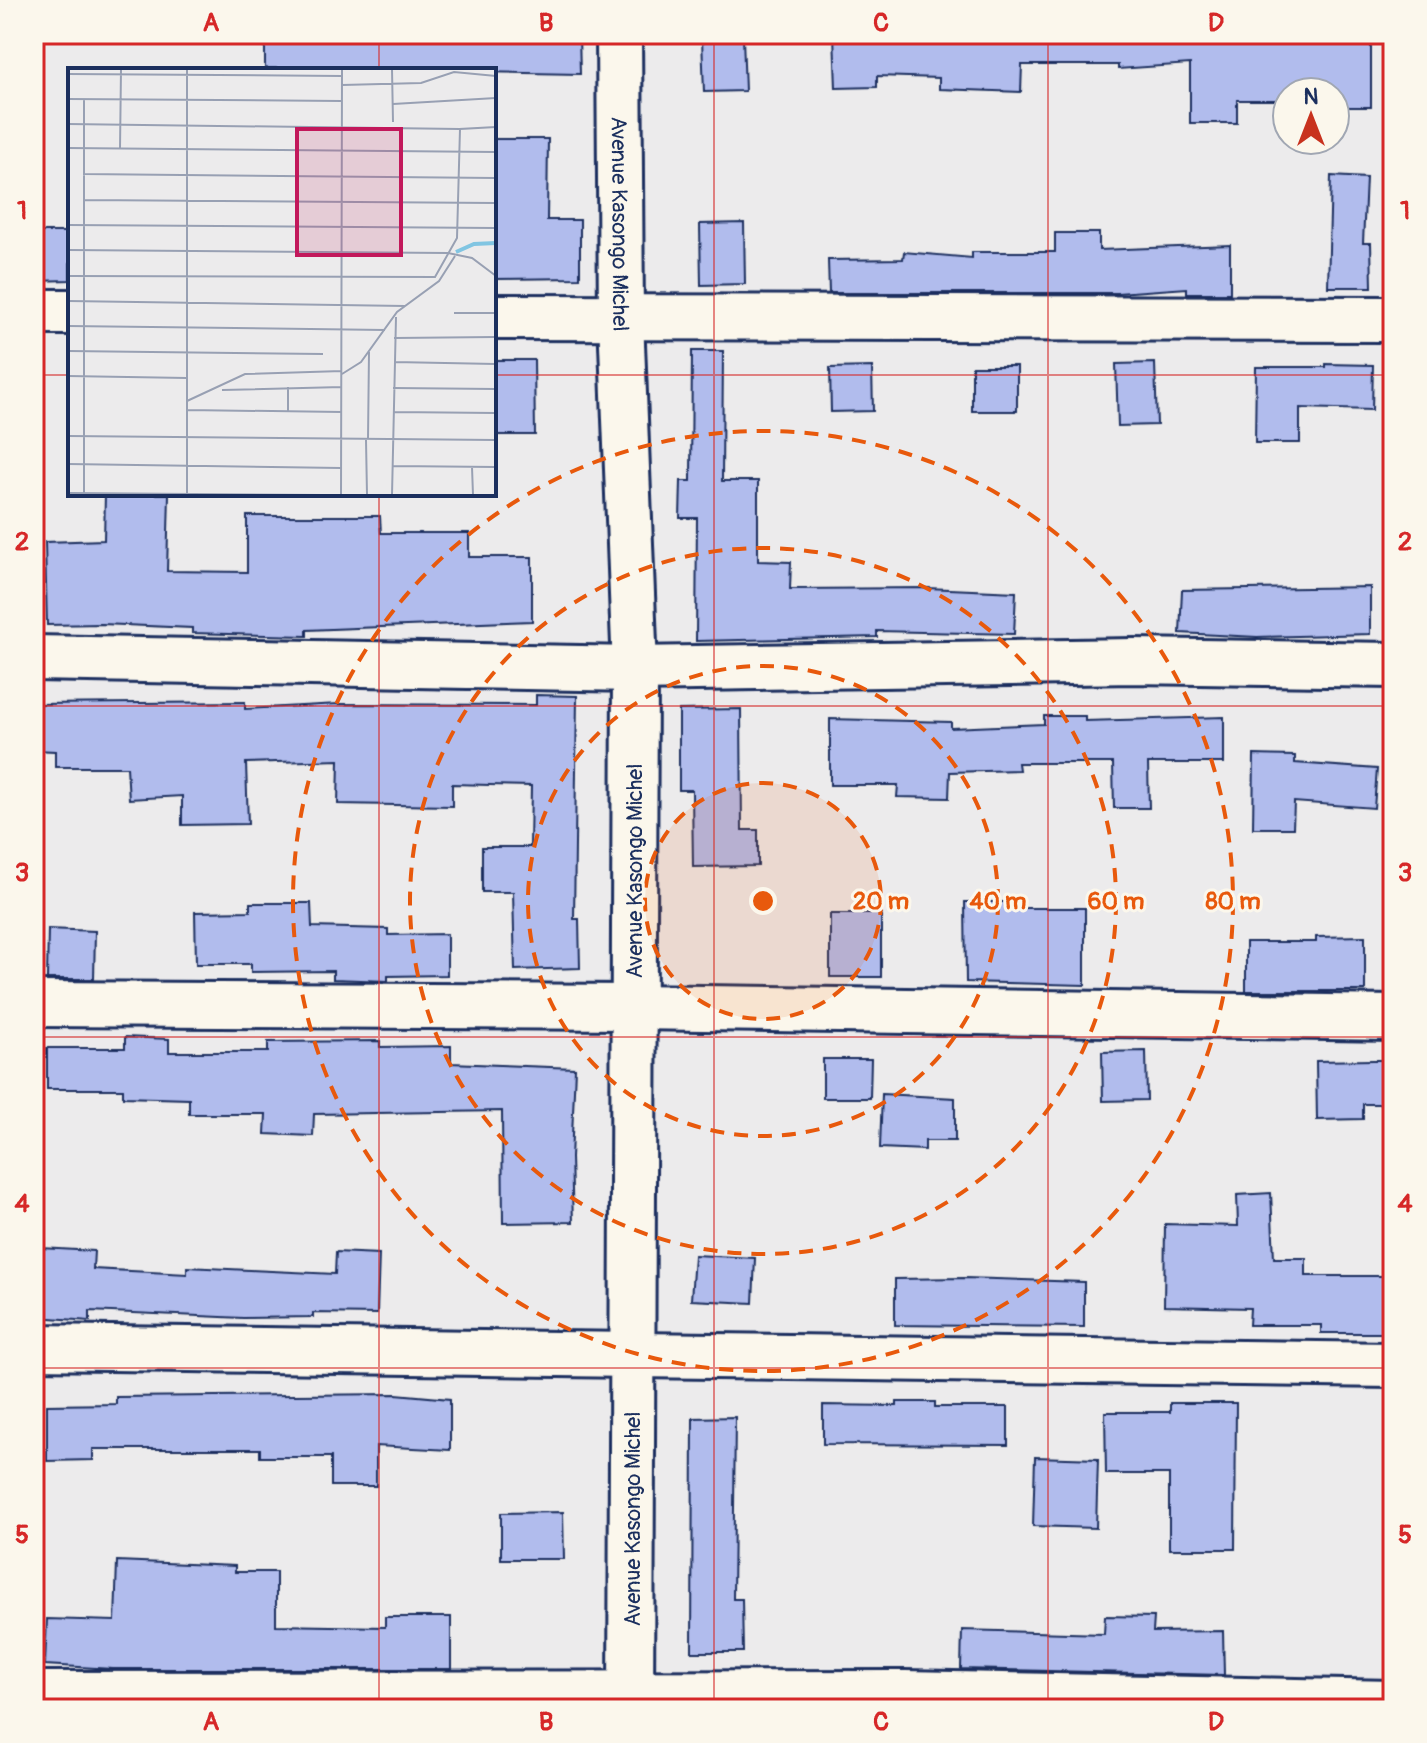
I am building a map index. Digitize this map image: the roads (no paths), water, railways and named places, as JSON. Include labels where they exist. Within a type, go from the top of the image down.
[{"type":"street","name":"Avenue Kasongo Michel","points":[[619,34],[621,319],[635,669],[631,1702]]},
{"type":"street","points":[[34,312],[68,312]]},
{"type":"street","points":[[496,317],[1393,319]]},
{"type":"street","points":[[34,658],[635,669],[1134,661],[1393,665]]},
{"type":"street","points":[[34,1004],[633,1007],[1393,1018]]},
{"type":"street","points":[[34,1347],[1393,1365]]},
{"type":"street","points":[[34,1694],[631,1702],[905,1693],[1393,1703]]}]
